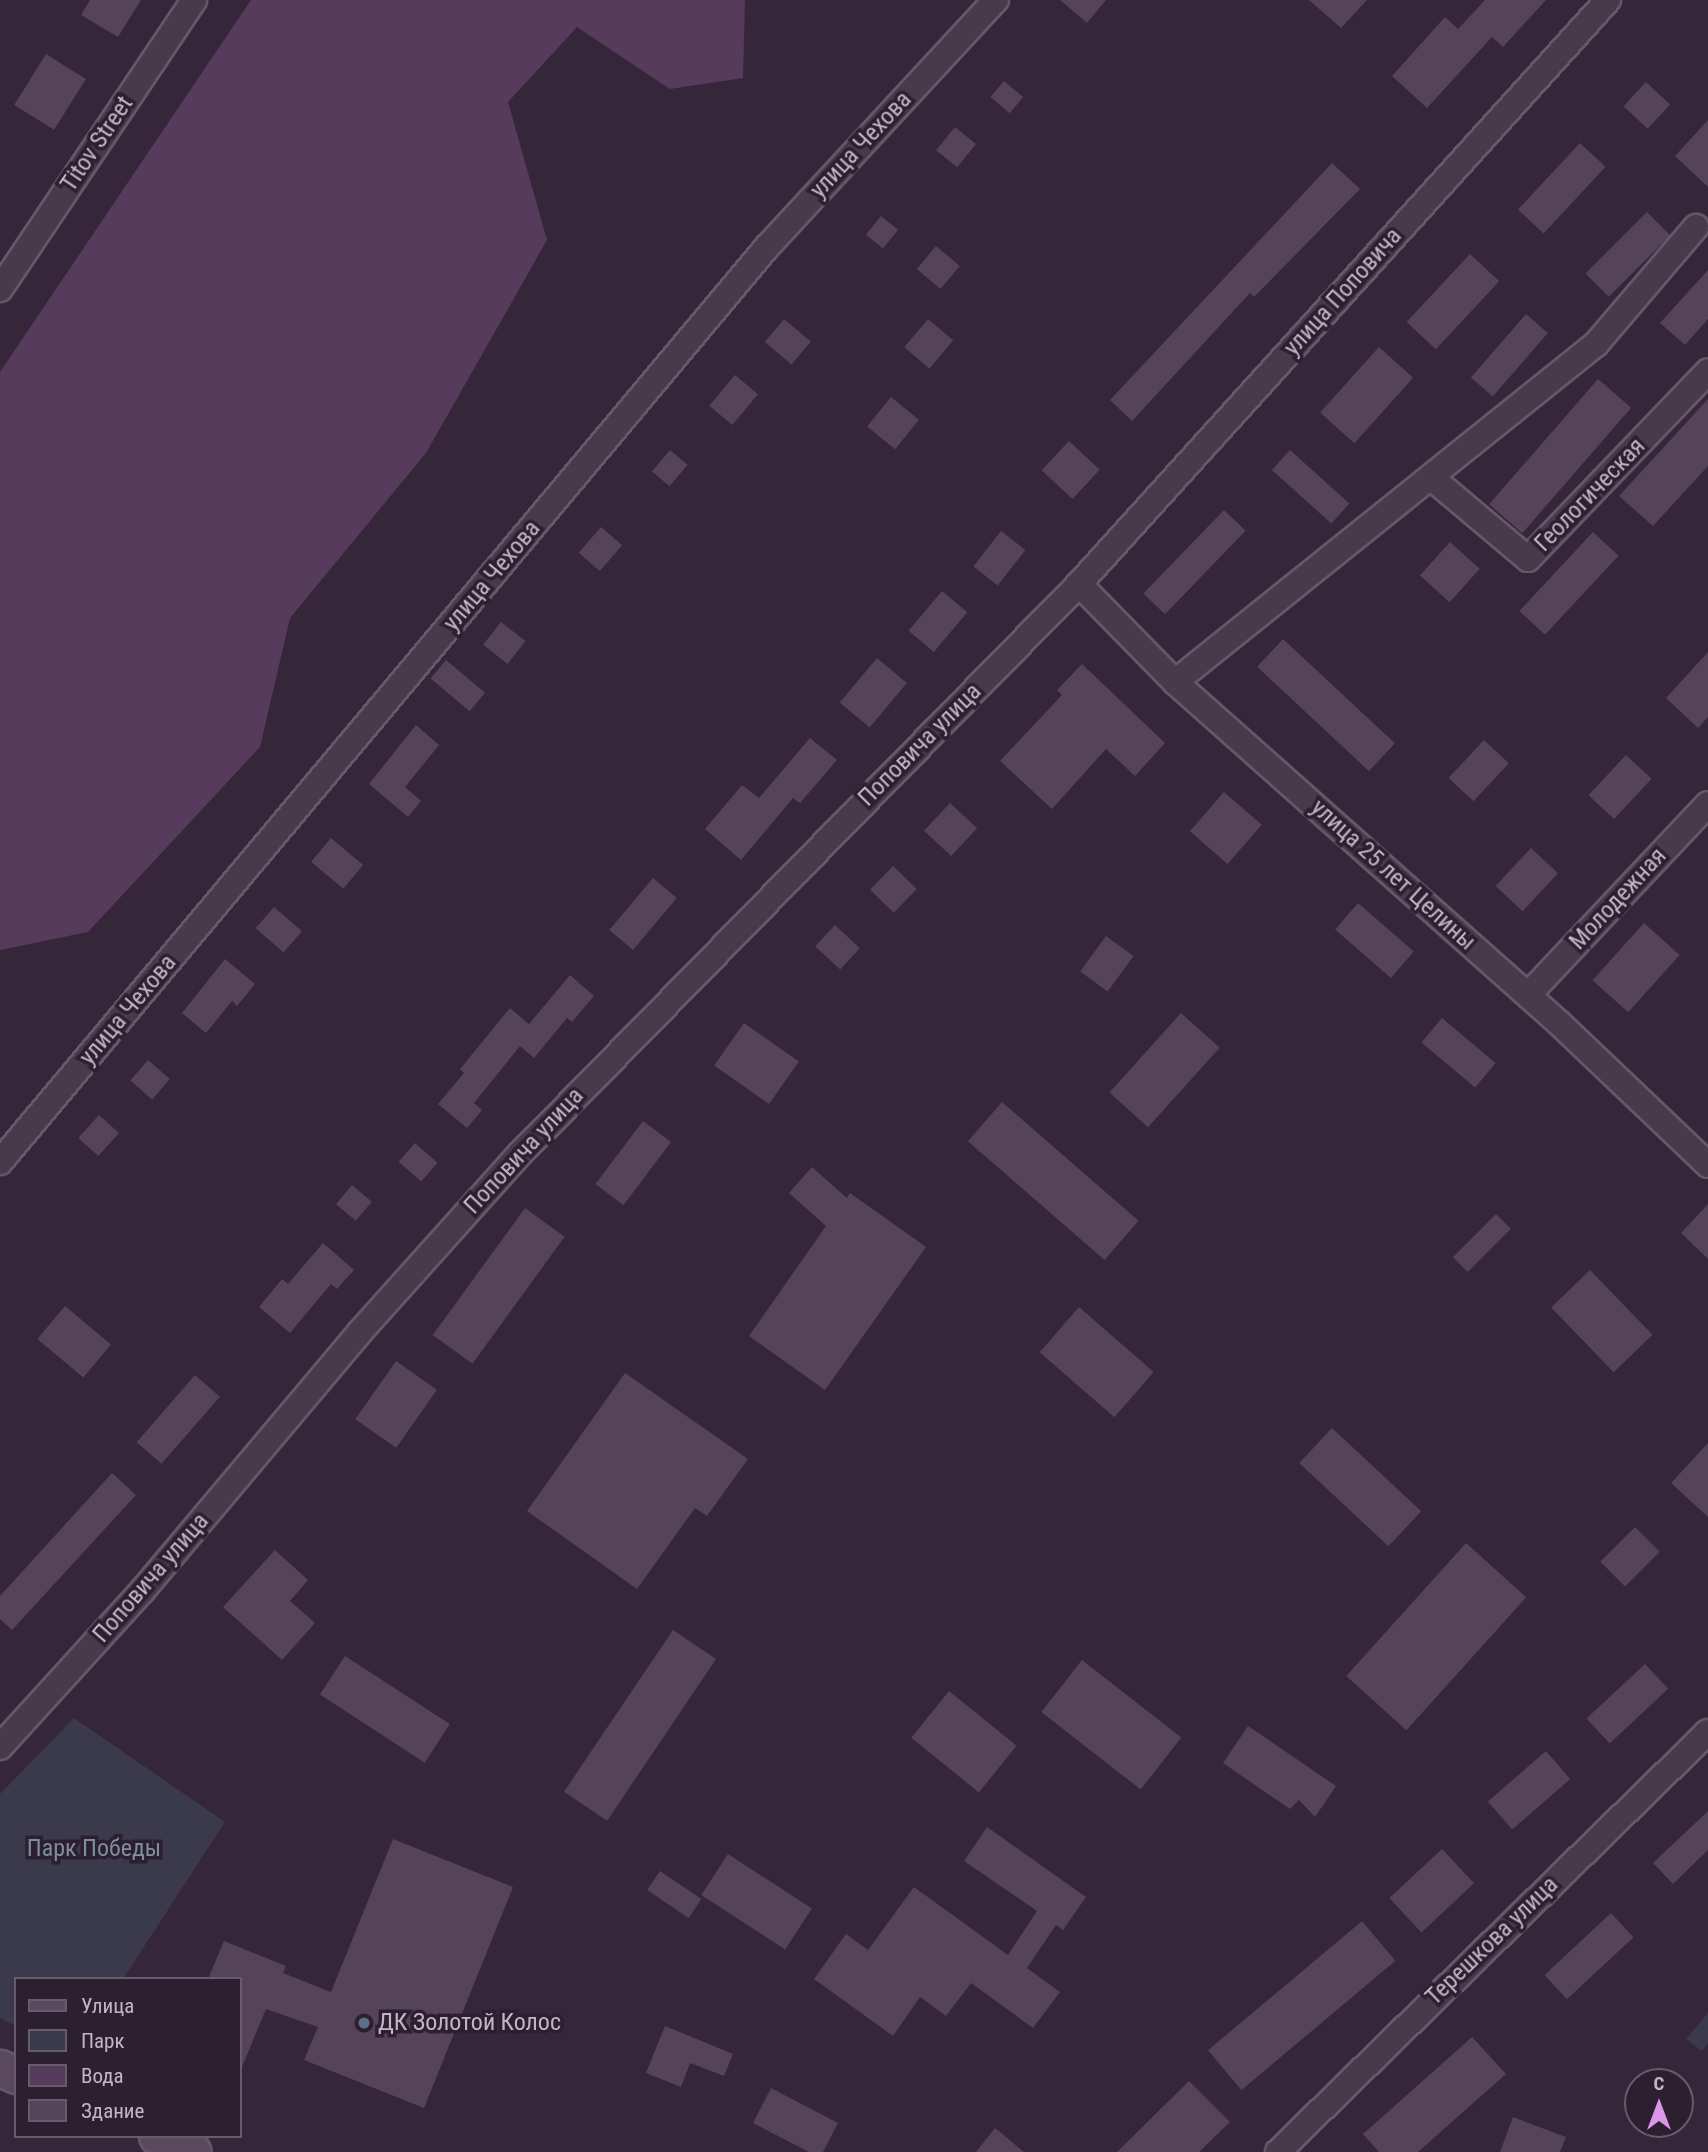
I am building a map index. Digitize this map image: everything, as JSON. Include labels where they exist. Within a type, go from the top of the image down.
[{"type":"street","name":"Titov Street","points":[[0,289],[194,0]]},
{"type":"street","name":"улица Чехова","points":[[0,1162],[767,247],[996,0]]},
{"type":"street","name":"улица Поповича","points":[[1079,584],[1608,0]]},
{"type":"street","points":[[1175,682],[1433,479],[1596,344],[1696,227]]},
{"type":"street","name":"Геологическая","points":[[1433,479],[1528,559],[1708,371]]},
{"type":"street","name":"улица 25 лет Целины","points":[[1079,584],[1175,682],[1528,995],[1708,1165]]},
{"type":"street","name":"Поповича улица","points":[[0,1747],[142,1591],[359,1334],[518,1156],[1079,584]]},
{"type":"street","name":"Молодежная","points":[[1528,995],[1708,804]]},
{"type":"street","name":"Терешкова улица","points":[[1278,2152],[1708,1732]]},
{"type":"street","points":[[161,2138],[193,2152]]},
{"type":"green space","name":"Парк Победы","points":[[74,1718],[225,1822],[124,1977],[14,1977],[14,2025],[0,2018],[0,1794]]},
{"type":"green space","points":[[1708,2013],[1708,2043],[1702,2051],[1686,2039]]},
{"type":"water","points":[[251,0],[745,0],[743,78],[670,89],[577,27],[508,102],[547,240],[426,453],[290,618],[260,747],[88,932],[0,950],[0,372]]},
{"type":"building","points":[[90,0],[141,0],[118,37],[81,15]]},
{"type":"building","points":[[1060,0],[1106,0],[1087,23]]},
{"type":"building","points":[[1309,0],[1367,0],[1341,28]]},
{"type":"building","points":[[1485,0],[1546,0],[1503,47],[1492,37],[1427,108],[1392,76],[1445,17],[1458,29]]},
{"type":"building","points":[[46,54],[86,79],[54,130],[14,105]]},
{"type":"building","points":[[1004,81],[1023,97],[1010,113],[991,97]]},
{"type":"building","points":[[1646,82],[1670,105],[1648,129],[1623,106]]},
{"type":"building","points":[[1708,120],[1708,187],[1675,156]]},
{"type":"building","points":[[955,127],[976,144],[957,167],[936,150]]},
{"type":"building","points":[[1580,143],[1606,167],[1544,233],[1518,210]]},
{"type":"building","points":[[1332,163],[1360,189],[1254,297],[1250,293],[1132,421],[1110,400]]},
{"type":"building","points":[[1647,212],[1670,235],[1609,297],[1585,274]]},
{"type":"building","points":[[881,216],[898,230],[883,248],[866,235]]},
{"type":"building","points":[[936,246],[960,266],[940,289],[917,269]]},
{"type":"building","points":[[1470,254],[1499,281],[1436,349],[1407,322]]},
{"type":"building","points":[[1708,270],[1708,319],[1685,345],[1660,323]]},
{"type":"building","points":[[1526,314],[1548,333],[1493,396],[1471,377]]},
{"type":"building","points":[[784,319],[811,341],[792,364],[765,342]]},
{"type":"building","points":[[928,319],[953,340],[929,369],[904,347]]},
{"type":"building","points":[[1379,347],[1413,378],[1354,443],[1320,412]]},
{"type":"building","points":[[735,375],[758,394],[732,425],[709,406]]},
{"type":"building","points":[[1598,379],[1631,408],[1522,533],[1489,504]]},
{"type":"building","points":[[891,397],[919,420],[895,449],[867,427]]},
{"type":"building","points":[[1708,399],[1708,466],[1653,526],[1619,496]]},
{"type":"building","points":[[1069,441],[1100,470],[1072,499],[1042,470]]},
{"type":"building","points":[[670,450],[688,465],[670,486],[652,471]]},
{"type":"building","points":[[1290,450],[1349,504],[1331,524],[1272,470]]},
{"type":"building","points":[[1224,510],[1246,531],[1165,614],[1143,593]]},
{"type":"building","points":[[601,527],[622,545],[600,571],[579,553]]},
{"type":"building","points":[[1001,531],[1025,550],[998,586],[973,566]]},
{"type":"building","points":[[1593,532],[1619,556],[1545,635],[1519,611]]},
{"type":"building","points":[[1450,542],[1480,569],[1450,602],[1420,575]]},
{"type":"building","points":[[942,591],[967,612],[934,652],[909,631]]},
{"type":"building","points":[[501,622],[525,641],[508,664],[483,645]]},
{"type":"building","points":[[1283,639],[1395,743],[1369,771],[1257,667]]},
{"type":"building","points":[[1708,652],[1708,717],[1698,728],[1666,698]]},
{"type":"building","points":[[877,658],[907,683],[870,727],[840,702]]},
{"type":"building","points":[[446,660],[485,693],[470,711],[431,678]]},
{"type":"building","points":[[1082,664],[1165,743],[1135,776],[1106,749],[1052,809],[1000,761],[1062,695],[1057,690]]},
{"type":"building","points":[[416,725],[439,745],[405,787],[421,801],[408,817],[369,784]]},
{"type":"building","points":[[810,738],[837,760],[800,803],[793,798],[741,860],[705,829],[742,785],[759,798]]},
{"type":"building","points":[[1484,740],[1509,763],[1473,801],[1449,778]]},
{"type":"building","points":[[1626,755],[1652,779],[1614,819],[1588,795]]},
{"type":"building","points":[[1224,792],[1262,825],[1228,864],[1190,831]]},
{"type":"building","points":[[950,803],[977,828],[951,856],[924,831]]},
{"type":"building","points":[[331,838],[363,865],[343,889],[311,862]]},
{"type":"building","points":[[1531,848],[1558,873],[1523,911],[1496,886]]},
{"type":"building","points":[[893,866],[917,889],[894,913],[870,890]]},
{"type":"building","points":[[653,878],[677,898],[633,950],[609,930]]},
{"type":"building","points":[[1358,903],[1414,952],[1391,978],[1335,929]]},
{"type":"building","points":[[274,907],[302,931],[284,952],[256,928]]},
{"type":"building","points":[[1644,923],[1680,955],[1628,1012],[1592,980]]},
{"type":"building","points":[[835,925],[860,948],[840,969],[815,946]]},
{"type":"building","points":[[1106,936],[1134,956],[1108,992],[1080,972]]},
{"type":"building","points":[[225,959],[255,984],[237,1006],[232,1001],[206,1033],[182,1013]]},
{"type":"building","points":[[570,975],[594,996],[572,1022],[567,1018],[534,1058],[520,1046],[474,1103],[482,1110],[467,1128],[438,1104],[464,1073],[460,1069],[510,1008],[529,1024]]},
{"type":"building","points":[[1181,1013],[1220,1048],[1148,1127],[1109,1093]]},
{"type":"building","points":[[1442,1018],[1496,1063],[1475,1088],[1421,1043]]},
{"type":"building","points":[[744,1023],[799,1061],[769,1104],[714,1066]]},
{"type":"building","points":[[148,1060],[170,1079],[152,1099],[130,1080]]},
{"type":"building","points":[[1002,1102],[1139,1221],[1104,1260],[968,1141]]},
{"type":"building","points":[[99,1115],[119,1133],[98,1156],[78,1138]]},
{"type":"building","points":[[643,1121],[671,1142],[623,1205],[595,1184]]},
{"type":"building","points":[[415,1143],[438,1163],[421,1182],[399,1162]]},
{"type":"building","points":[[812,1167],[847,1198],[850,1193],[926,1247],[825,1390],[749,1336],[826,1226],[789,1193]]},
{"type":"building","points":[[352,1185],[372,1202],[356,1221],[336,1204]]},
{"type":"building","points":[[1708,1204],[1708,1259],[1681,1233]]},
{"type":"building","points":[[525,1208],[565,1237],[472,1364],[433,1335]]},
{"type":"building","points":[[1496,1214],[1511,1229],[1468,1272],[1453,1257]]},
{"type":"building","points":[[323,1243],[354,1270],[337,1289],[331,1284],[290,1333],[259,1307],[282,1279],[288,1284]]},
{"type":"building","points":[[1590,1270],[1653,1335],[1614,1372],[1551,1308]]},
{"type":"building","points":[[65,1306],[111,1345],[83,1378],[37,1339]]},
{"type":"building","points":[[1079,1307],[1154,1372],[1114,1417],[1040,1352]]},
{"type":"building","points":[[396,1361],[437,1390],[396,1448],[355,1419]]},
{"type":"building","points":[[625,1373],[748,1459],[707,1516],[695,1508],[637,1589],[527,1511]]},
{"type":"building","points":[[195,1375],[220,1397],[162,1464],[137,1442]]},
{"type":"building","points":[[1332,1428],[1421,1511],[1388,1546],[1299,1463]]},
{"type":"building","points":[[1708,1443],[1708,1517],[1671,1483]]},
{"type":"building","points":[[112,1473],[136,1495],[12,1630],[0,1619],[0,1596]]},
{"type":"building","points":[[1635,1527],[1660,1552],[1625,1586],[1600,1562]]},
{"type":"building","points":[[1466,1543],[1526,1597],[1406,1730],[1346,1676]]},
{"type":"building","points":[[275,1550],[308,1580],[290,1601],[315,1623],[282,1660],[223,1607]]},
{"type":"building","points":[[673,1630],[716,1659],[607,1821],[564,1792]]},
{"type":"building","points":[[345,1656],[450,1724],[425,1763],[320,1695]]},
{"type":"building","points":[[1082,1660],[1181,1738],[1141,1790],[1041,1712]]},
{"type":"building","points":[[1645,1664],[1668,1689],[1610,1743],[1586,1719]]},
{"type":"building","points":[[949,1691],[1017,1746],[979,1792],[911,1738]]},
{"type":"building","points":[[1248,1726],[1336,1786],[1315,1817],[1299,1800],[1290,1809],[1223,1763]]},
{"type":"building","points":[[1546,1751],[1570,1779],[1512,1829],[1488,1802]]},
{"type":"building","points":[[1708,1811],[1708,1850],[1673,1884],[1653,1863]]},
{"type":"building","points":[[987,1827],[1086,1897],[1063,1930],[1056,1925],[1027,1968],[1060,1992],[1033,2028],[971,1983],[946,2016],[920,1997],[893,2036],[814,1979],[846,1934],[868,1950],[914,1887],[1008,1955],[1037,1911],[964,1861]]},
{"type":"building","points":[[393,1839],[513,1887],[424,2108],[304,2060],[318,2027],[266,2009],[242,2067],[242,1977],[209,1977],[224,1941],[286,1966],[283,1973],[331,1992]]},
{"type":"building","points":[[1442,1849],[1474,1883],[1421,1932],[1389,1898]]},
{"type":"building","points":[[728,1854],[812,1908],[785,1950],[701,1895]]},
{"type":"building","points":[[660,1871],[701,1899],[689,1918],[647,1890]]},
{"type":"building","points":[[1611,1913],[1634,1937],[1567,1999],[1544,1975]]},
{"type":"building","points":[[1362,1921],[1395,1961],[1241,2090],[1208,2050]]},
{"type":"building","points":[[665,2026],[733,2054],[724,2076],[690,2063],[681,2087],[646,2073]]},
{"type":"building","points":[[1472,2037],[1506,2074],[1418,2152],[1379,2152],[1363,2134]]},
{"type":"building","points":[[1189,2081],[1230,2122],[1199,2152],[1117,2152]]},
{"type":"building","points":[[771,2088],[838,2123],[823,2152],[809,2152],[753,2123]]},
{"type":"building","points":[[1513,2117],[1566,2137],[1560,2152],[1500,2152]]},
{"type":"building","points":[[995,2128],[1024,2152],[976,2152]]},
{"type":"place","name":"ДК Золотой Колос","points":[[364,2023]]}]
